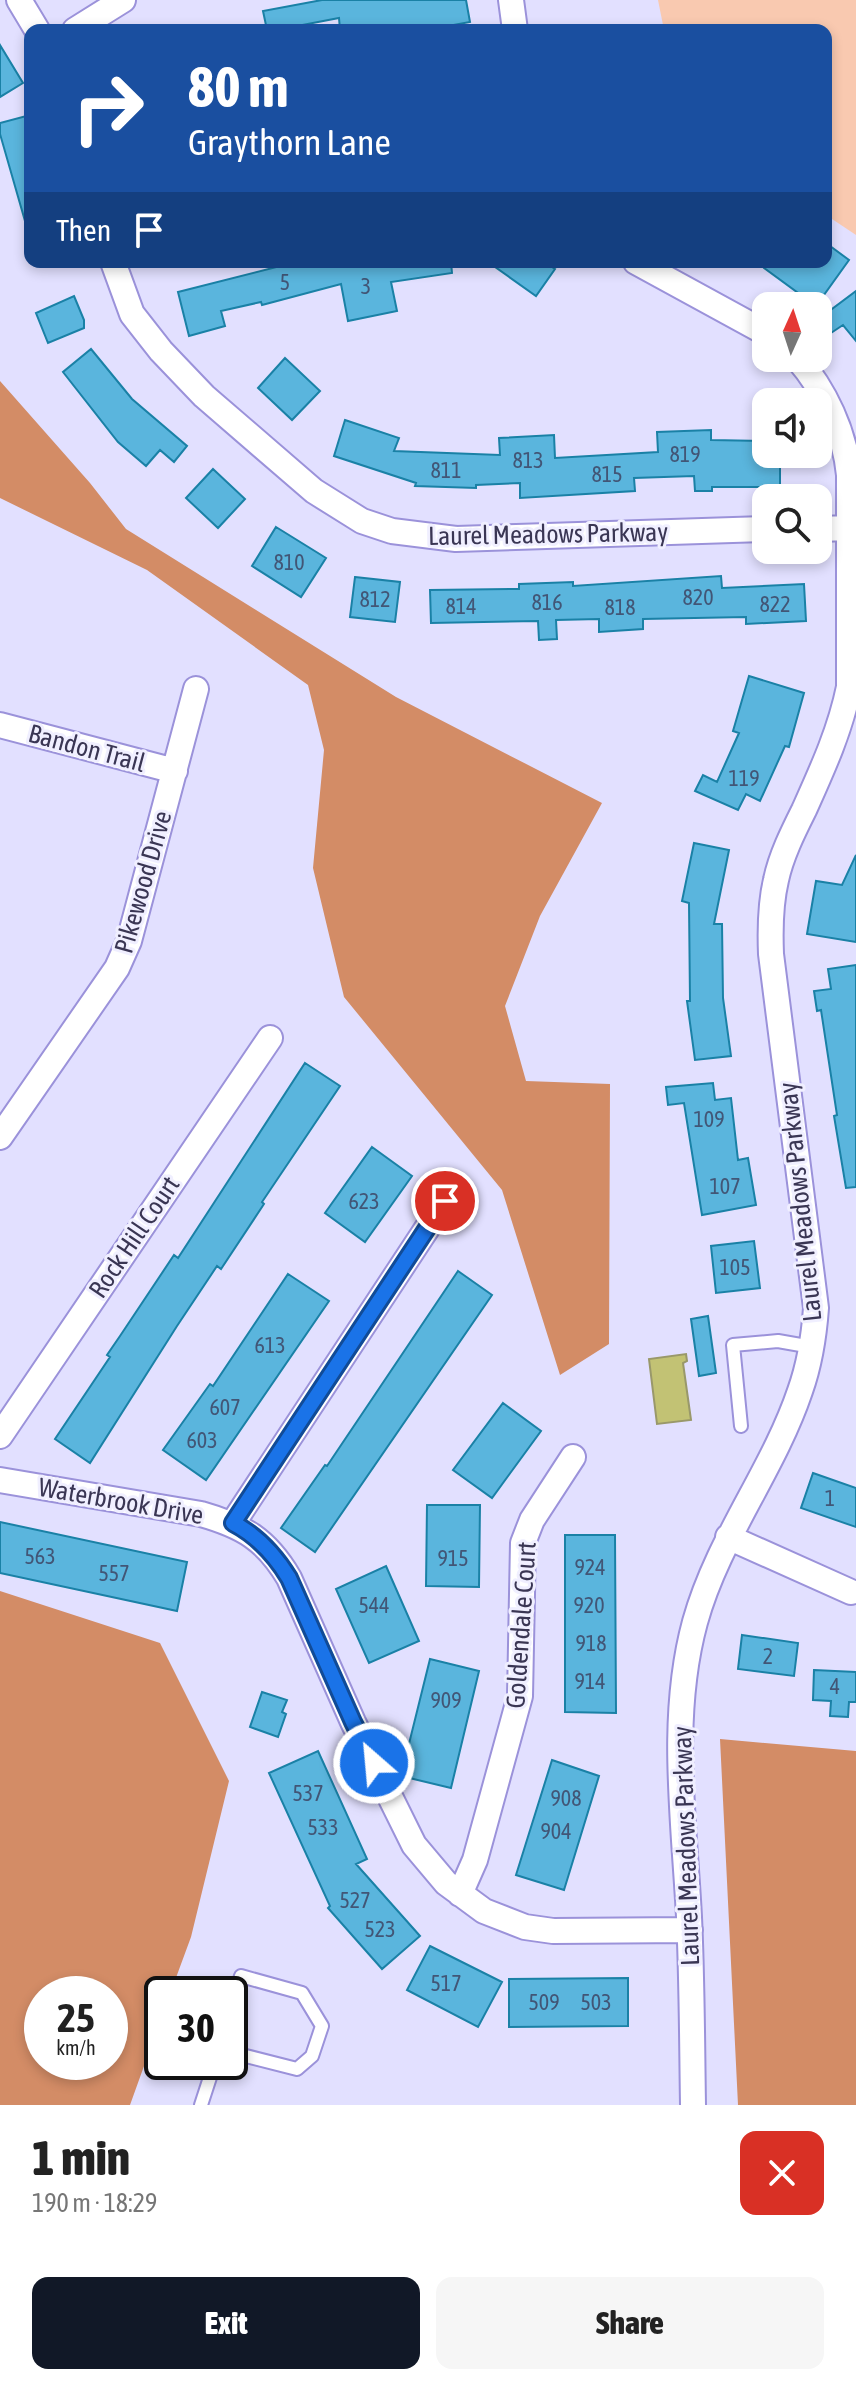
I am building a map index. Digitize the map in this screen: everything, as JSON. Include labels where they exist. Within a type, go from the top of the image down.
[{"type":"street","points":[[19,0],[33,24]]},
{"type":"street","points":[[85,24],[123,0]]},
{"type":"street","points":[[511,0],[514,24]]},
{"type":"street","name":"Laurel Meadows Parkway","points":[[115,268],[132,314],[161,351],[204,396],[314,491],[362,521],[392,531],[456,539],[752,529]]},
{"type":"street","points":[[647,268],[752,325]]},
{"type":"street","name":"Laurel Meadows Parkway","points":[[693,2105],[690,1930],[681,1779],[684,1680],[705,1590],[800,1393],[812,1347],[816,1308],[771,954],[770,912],[776,877],[843,719],[849,687],[848,459],[828,404],[809,372]]},
{"type":"street","points":[[832,529],[850,528]]},
{"type":"street","name":"Pikewood Drive","points":[[0,1137],[117,968],[129,941],[196,689]]},
{"type":"street","name":"Bandon Trail","points":[[0,725],[175,771]]},
{"type":"street","name":"Rock Hill Court","points":[[0,1436],[270,1038]]},
{"type":"street","points":[[233,1523],[445,1201]]},
{"type":"street","name":"Goldendale Court","points":[[460,1894],[475,1860],[520,1696],[523,1543],[532,1520],[573,1457]]},
{"type":"street","name":"Waterbrook Drive","points":[[0,1480],[201,1514],[233,1523],[264,1544],[284,1570],[353,1722],[414,1845],[446,1883],[484,1911],[525,1927],[553,1931],[690,1930]]},
{"type":"street","points":[[728,1537],[851,1592]]},
{"type":"lane","points":[[741,1426],[733,1345],[778,1341],[812,1347]]},
{"type":"lane","points":[[248,1978],[302,1993],[322,2026],[312,2056],[297,2069],[248,2057]]},
{"type":"lane","points":[[201,2105],[209,2080]]},
{"type":"shaded area","points":[[658,0],[856,0],[856,235],[832,219],[832,24],[663,24]]},
{"type":"shaded area","points":[[0,381],[90,483],[126,529],[396,697],[602,803],[540,916],[505,1006],[526,1081],[610,1084],[609,1344],[560,1375],[502,1190],[344,997],[313,868],[324,750],[308,685],[147,570],[0,498]]},
{"type":"shaded area","points":[[686,1354],[687,1361],[683,1363],[691,1420],[657,1424],[649,1359]]},
{"type":"shaded area","points":[[0,1591],[160,1643],[229,1781],[191,1937],[177,1976],[144,1976],[144,2066],[130,2105],[0,2105]]},
{"type":"shaded area","points":[[720,1739],[856,1751],[856,2105],[738,2105]]},
{"type":"building","points":[[322,0],[466,0],[470,22],[340,24],[339,18],[308,24],[266,24],[263,11]]},
{"type":"building","points":[[0,45],[23,83],[0,97]]},
{"type":"building","points":[[24,117],[24,218],[0,134],[0,123]]},
{"type":"building","points":[[832,247],[849,260],[826,292],[797,292],[764,268],[832,268]]},
{"type":"building","points":[[272,268],[452,268],[452,273],[391,282],[397,311],[348,321],[341,284],[262,305],[261,302],[221,311],[225,326],[189,336],[178,292]]},
{"type":"building","points":[[496,268],[555,269],[536,296]]},
{"type":"building","points":[[856,291],[856,341],[843,325],[832,332],[832,309]]},
{"type":"building","points":[[74,296],[84,328],[48,343],[36,313]]},
{"type":"building","points":[[91,349],[132,399],[187,446],[174,462],[160,450],[146,466],[118,442],[63,372]]},
{"type":"building","points":[[285,358],[320,391],[292,420],[258,388]]},
{"type":"building","points":[[345,420],[399,438],[394,451],[500,455],[499,438],[554,435],[555,458],[658,452],[657,432],[711,430],[711,440],[752,441],[752,468],[780,468],[780,484],[712,487],[712,491],[695,491],[694,476],[634,478],[635,491],[520,498],[520,483],[476,485],[476,488],[415,486],[416,483],[334,456]]},
{"type":"building","points":[[213,469],[245,499],[218,528],[186,498]]},
{"type":"building","points":[[276,527],[326,558],[301,597],[252,566]]},
{"type":"building","points":[[721,576],[722,588],[804,584],[806,621],[746,624],[746,617],[643,619],[643,629],[599,632],[599,619],[556,620],[557,639],[539,640],[538,621],[431,623],[430,590],[519,589],[519,584],[573,582],[573,586]]},
{"type":"building","points":[[355,577],[400,582],[395,622],[350,617]]},
{"type":"building","points":[[749,676],[804,693],[789,747],[785,746],[760,801],[746,794],[738,810],[695,791],[703,775],[717,782],[739,733],[733,731]]},
{"type":"building","points":[[694,843],[729,850],[714,924],[722,924],[723,998],[731,1056],[695,1060],[687,1001],[690,1001],[689,903],[682,901]]},
{"type":"building","points":[[856,855],[856,942],[807,934],[816,881],[842,885]]},
{"type":"building","points":[[856,965],[856,1187],[846,1188],[821,1010],[817,1011],[814,991],[831,989],[828,969]]},
{"type":"building","points":[[305,1063],[340,1086],[221,1269],[217,1266],[177,1326],[90,1463],[55,1439],[110,1357],[107,1355],[174,1255],[178,1258]]},
{"type":"building","points":[[713,1083],[715,1100],[731,1098],[738,1160],[748,1158],[756,1205],[702,1215],[684,1103],[668,1105],[666,1087]]},
{"type":"building","points":[[372,1147],[412,1176],[365,1242],[325,1213]]},
{"type":"building","points":[[754,1241],[760,1288],[716,1293],[711,1246]]},
{"type":"building","points":[[458,1271],[492,1295],[315,1552],[281,1528],[327,1466]]},
{"type":"building","points":[[288,1274],[329,1301],[206,1480],[163,1450],[210,1384],[213,1386]]},
{"type":"building","points":[[708,1316],[716,1373],[699,1376],[691,1319]]},
{"type":"building","points":[[503,1403],[541,1431],[492,1498],[453,1470]]},
{"type":"building","points":[[813,1473],[856,1488],[856,1527],[801,1508]]},
{"type":"building","points":[[427,1505],[480,1505],[479,1587],[426,1586]]},
{"type":"building","points":[[0,1522],[187,1562],[177,1611],[0,1573]]},
{"type":"building","points":[[565,1535],[615,1535],[616,1713],[565,1712]]},
{"type":"building","points":[[386,1566],[419,1641],[369,1663],[336,1589]]},
{"type":"building","points":[[742,1635],[798,1643],[794,1676],[738,1669]]},
{"type":"building","points":[[430,1659],[479,1671],[451,1788],[401,1776]]},
{"type":"building","points":[[814,1670],[856,1672],[856,1702],[849,1702],[848,1717],[830,1716],[831,1701],[813,1700]]},
{"type":"building","points":[[262,1692],[287,1700],[278,1737],[250,1727]]},
{"type":"building","points":[[318,1751],[367,1859],[356,1864],[420,1936],[382,1969],[328,1908],[330,1906],[269,1773]]},
{"type":"building","points":[[552,1760],[599,1776],[564,1890],[516,1875]]},
{"type":"building","points":[[430,1946],[502,1982],[478,2027],[407,1990]]},
{"type":"building","points":[[628,1978],[628,2026],[509,2027],[509,1979]]},
{"type":"route","points":[[374,1763],[289,1578],[264,1544],[233,1523],[445,1201]]}]
